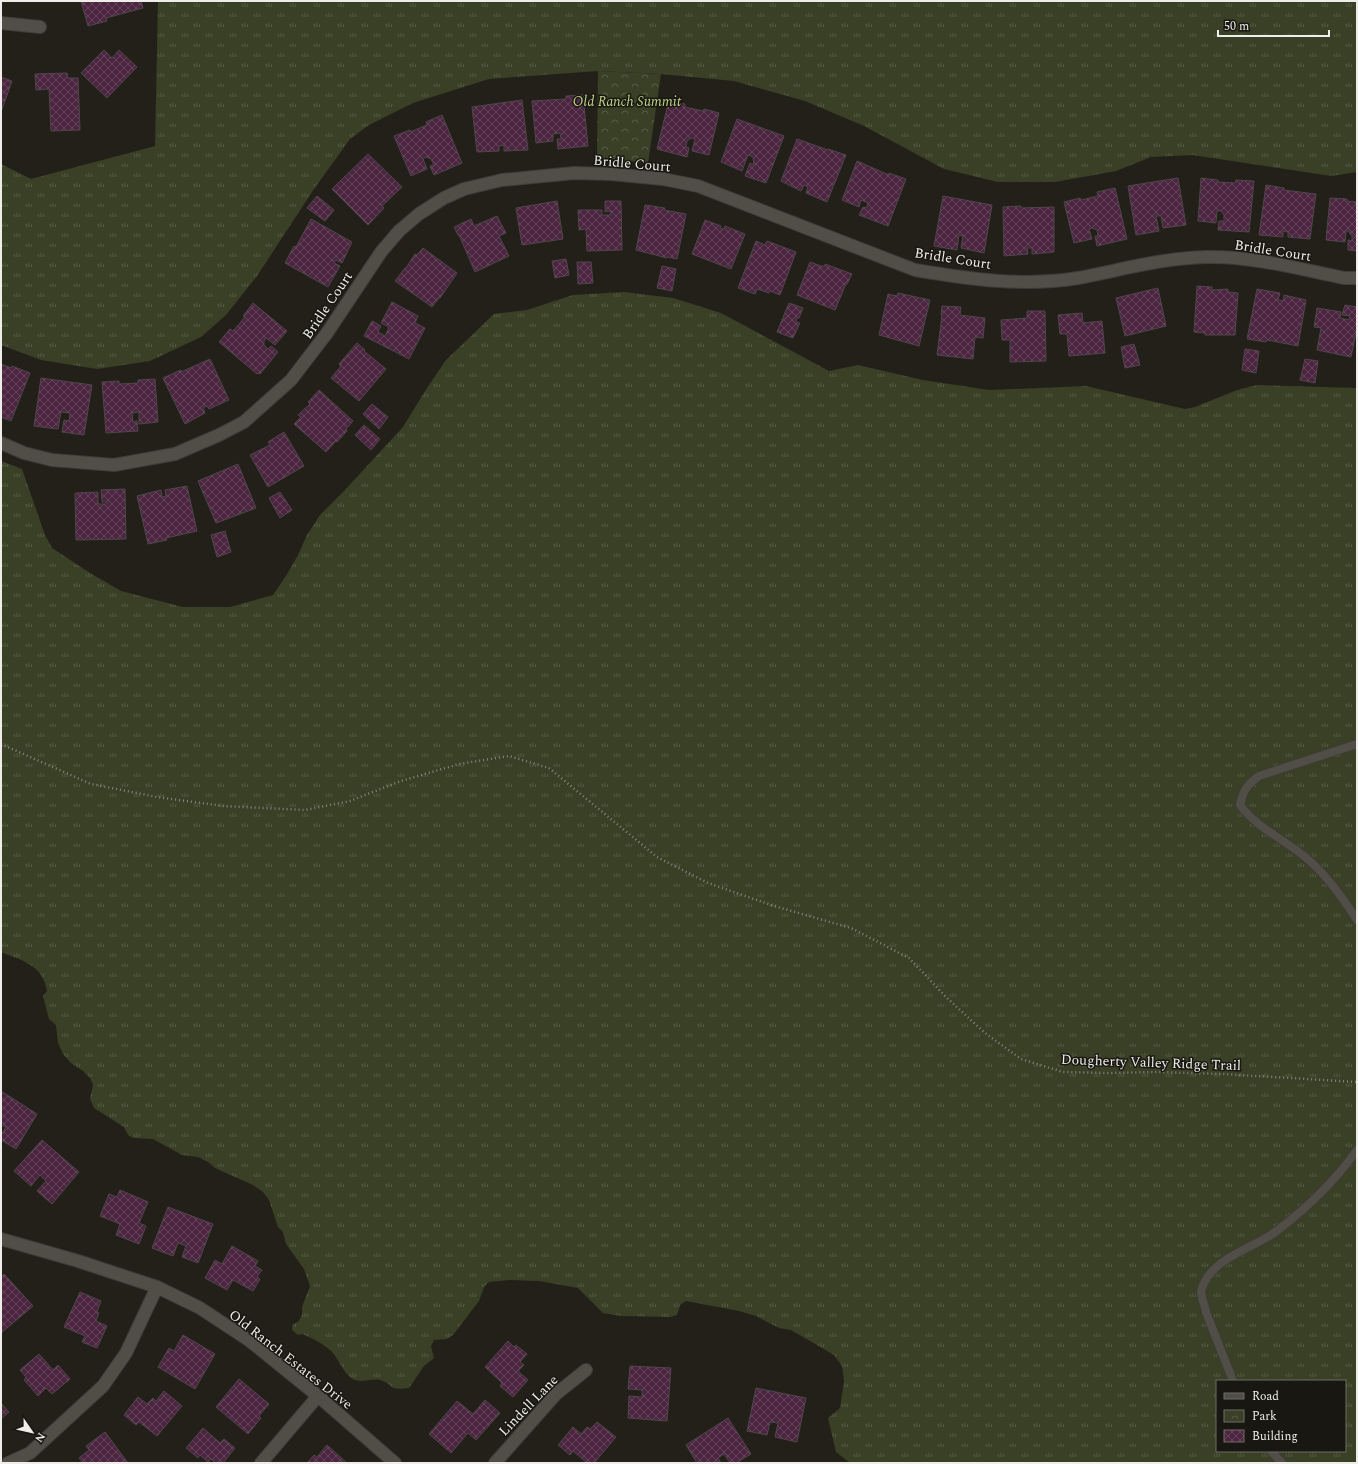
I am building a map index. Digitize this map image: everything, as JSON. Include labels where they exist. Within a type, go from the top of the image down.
[{"type":"street","points":[[1,23],[40,27]]},
{"type":"street","name":"Bridle Court","points":[[1,443],[24,453],[52,460],[114,465],[175,454],[219,435],[244,422],[292,380],[328,333],[381,252],[399,232],[419,214],[444,198],[464,189],[502,180],[574,173],[663,179],[698,186],[915,270],[952,277],[1039,282],[1077,278],[1169,260],[1206,257],[1235,258],[1265,262],[1344,278],[1357,278]]},
{"type":"street","name":"Old Ranch Estates Drive","points":[[1,1239],[78,1261],[157,1287],[200,1308],[244,1337],[318,1396],[395,1463]]},
{"type":"street","points":[[8,1463],[30,1452],[103,1386],[126,1353],[157,1287]]},
{"type":"street","name":"Lindell Lane","points":[[495,1463],[556,1394],[586,1370]]},
{"type":"street","points":[[261,1463],[318,1396]]},
{"type":"lane","points":[[1357,744],[1259,776],[1253,780],[1242,793],[1240,804],[1251,818],[1309,862],[1346,902],[1357,920]]},
{"type":"lane","points":[[1234,1380],[1206,1312],[1205,1305],[1201,1297],[1201,1289],[1207,1278],[1227,1259],[1276,1232],[1310,1204],[1345,1167],[1357,1150]]},
{"type":"lane","points":[[1272,1452],[1282,1463]]},
{"type":"path","name":"Dougherty Valley Ridge Trail","points":[[1,744],[91,784],[157,797],[223,806],[305,810],[350,801],[402,781],[459,764],[509,756],[549,768],[658,857],[708,883],[774,906],[851,928],[909,958],[946,997],[986,1033],[1021,1059],[1063,1072],[1217,1073],[1357,1082]]},
{"type":"green space","points":[[158,1],[1357,1],[1357,172],[1331,176],[1192,155],[1151,157],[1116,171],[1055,182],[998,182],[944,169],[864,126],[805,101],[734,81],[661,74],[598,71],[489,79],[413,103],[369,125],[350,139],[314,189],[257,276],[226,315],[201,337],[150,361],[97,369],[41,360],[1,345],[1,164],[31,179],[155,146]]},
{"type":"green space","name":"Old Ranch Summit","points":[[598,71],[661,74],[648,163],[597,158]]},
{"type":"green space","points":[[624,292],[673,298],[721,313],[829,371],[858,365],[923,380],[989,390],[1086,386],[1185,409],[1195,407],[1237,390],[1257,385],[1357,388],[1357,1463],[850,1463],[836,1452],[828,1418],[840,1408],[844,1381],[842,1366],[834,1355],[791,1330],[779,1328],[756,1316],[739,1311],[686,1301],[680,1305],[677,1315],[670,1317],[621,1316],[603,1313],[578,1288],[539,1281],[509,1280],[489,1282],[484,1287],[479,1301],[453,1335],[447,1339],[434,1340],[431,1346],[434,1358],[424,1366],[409,1388],[398,1389],[380,1380],[355,1380],[351,1378],[342,1368],[335,1355],[329,1349],[314,1339],[302,1334],[298,1335],[292,1330],[293,1324],[298,1322],[302,1315],[302,1307],[310,1286],[304,1269],[286,1244],[283,1232],[278,1227],[269,1200],[263,1192],[253,1185],[215,1168],[208,1162],[198,1157],[182,1155],[153,1139],[133,1138],[128,1135],[124,1127],[94,1108],[90,1099],[93,1085],[90,1078],[71,1063],[63,1054],[58,1043],[56,1025],[49,1019],[43,996],[47,991],[45,982],[41,975],[31,965],[1,952],[1,461],[22,469],[45,535],[52,548],[121,591],[183,607],[230,607],[273,595],[286,576],[307,535],[320,515],[403,427],[446,360],[494,314],[527,310],[573,295]]},
{"type":"building","points":[[81,1],[141,1],[143,8],[106,18],[107,21],[88,26]]},
{"type":"building","points":[[104,50],[112,58],[119,50],[137,67],[107,98],[81,73]]},
{"type":"building","points":[[67,73],[68,78],[78,78],[80,130],[51,131],[49,89],[36,90],[35,74]]},
{"type":"building","points":[[1,77],[12,81],[1,112]]},
{"type":"building","points":[[583,95],[588,146],[558,149],[557,139],[561,139],[560,133],[553,134],[553,141],[536,143],[532,101],[566,99],[566,96]]},
{"type":"building","points":[[522,100],[528,150],[504,151],[504,145],[499,146],[499,151],[477,152],[472,107]]},
{"type":"building","points":[[669,100],[685,104],[685,107],[703,111],[704,109],[719,113],[709,155],[692,151],[695,139],[691,138],[687,141],[686,147],[689,148],[687,157],[657,149]]},
{"type":"building","points":[[442,115],[462,163],[434,175],[430,166],[434,165],[431,159],[426,157],[423,159],[427,169],[411,176],[394,136],[410,130],[410,132],[427,125],[426,122]]},
{"type":"building","points":[[737,119],[784,136],[766,183],[745,176],[750,163],[754,165],[753,157],[748,155],[742,171],[721,162]]},
{"type":"building","points":[[797,139],[846,155],[827,202],[806,193],[808,187],[804,185],[801,191],[781,181]]},
{"type":"building","points":[[368,154],[402,187],[382,206],[384,208],[368,225],[332,189]]},
{"type":"building","points":[[857,161],[889,175],[889,173],[906,179],[888,226],[859,215],[863,207],[866,208],[868,203],[861,200],[859,207],[842,200]]},
{"type":"building","points":[[1178,178],[1186,225],[1163,228],[1161,216],[1156,216],[1159,231],[1136,235],[1128,186]]},
{"type":"building","points":[[1201,178],[1218,180],[1218,182],[1235,183],[1236,180],[1254,181],[1249,232],[1218,230],[1219,221],[1224,221],[1224,215],[1221,211],[1217,211],[1216,223],[1198,221]]},
{"type":"building","points":[[1266,185],[1284,188],[1284,190],[1316,194],[1310,239],[1288,237],[1288,232],[1283,231],[1283,237],[1259,235]]},
{"type":"building","points":[[1115,188],[1127,239],[1097,246],[1095,236],[1098,236],[1097,230],[1092,228],[1089,229],[1092,239],[1074,243],[1064,202],[1098,196],[1097,192]]},
{"type":"building","points":[[317,196],[334,210],[325,221],[307,208]]},
{"type":"building","points":[[943,196],[992,205],[984,253],[961,248],[963,236],[959,235],[957,250],[934,246]]},
{"type":"building","points":[[1330,198],[1347,199],[1347,201],[1357,202],[1357,251],[1348,250],[1348,240],[1352,241],[1352,235],[1349,231],[1346,231],[1345,242],[1326,240]]},
{"type":"building","points":[[557,201],[563,239],[522,245],[516,208]]},
{"type":"building","points":[[605,201],[621,201],[622,250],[587,251],[586,229],[579,230],[578,210],[602,210],[602,215],[611,215],[610,211],[605,212]]},
{"type":"building","points":[[645,205],[665,208],[664,210],[686,214],[677,259],[636,250]]},
{"type":"building","points":[[1021,206],[1021,208],[1054,207],[1054,252],[1032,254],[1032,248],[1027,248],[1028,254],[1004,256],[1003,207]]},
{"type":"building","points":[[497,216],[506,233],[499,236],[509,256],[475,272],[454,227],[471,219],[474,226]]},
{"type":"building","points":[[311,219],[352,242],[342,263],[336,260],[334,263],[340,266],[328,287],[285,263],[294,246],[296,247]]},
{"type":"building","points":[[705,220],[721,226],[720,228],[724,229],[725,226],[745,234],[731,269],[692,254]]},
{"type":"building","points":[[756,241],[765,245],[767,241],[796,252],[780,295],[770,291],[769,293],[757,289],[755,294],[738,288]]},
{"type":"building","points":[[423,248],[457,273],[432,307],[395,281],[415,254],[417,255]]},
{"type":"building","points":[[566,259],[569,275],[555,278],[552,261]]},
{"type":"building","points":[[577,262],[591,262],[593,283],[578,284]]},
{"type":"building","points":[[810,262],[821,266],[825,266],[825,264],[852,274],[835,310],[797,295]]},
{"type":"building","points":[[662,266],[676,269],[672,291],[657,288]]},
{"type":"building","points":[[1197,286],[1212,287],[1212,290],[1228,289],[1228,292],[1238,293],[1235,335],[1205,335],[1205,333],[1194,332]]},
{"type":"building","points":[[1158,288],[1166,326],[1125,336],[1116,298]]},
{"type":"building","points":[[1257,289],[1280,293],[1278,300],[1283,301],[1284,295],[1306,300],[1298,346],[1267,340],[1266,342],[1247,339]]},
{"type":"building","points":[[898,293],[930,300],[919,346],[879,335],[888,294],[897,296]]},
{"type":"building","points":[[392,302],[418,316],[415,323],[425,328],[409,359],[364,336],[372,321],[381,326],[378,332],[385,336],[389,327],[381,323]]},
{"type":"building","points":[[253,303],[287,331],[275,345],[266,338],[264,341],[264,345],[268,349],[271,346],[278,352],[260,374],[257,374],[219,342],[230,329],[233,331],[245,317],[243,316]]},
{"type":"building","points":[[789,303],[803,308],[799,318],[797,318],[796,322],[800,323],[793,338],[777,332]]},
{"type":"building","points":[[1345,305],[1357,307],[1357,328],[1351,357],[1317,350],[1321,328],[1314,327],[1317,308],[1341,312],[1340,318],[1349,320],[1350,316],[1342,315]]},
{"type":"building","points":[[942,306],[961,307],[960,315],[985,318],[983,338],[975,337],[973,359],[937,355]]},
{"type":"building","points":[[1027,311],[1045,311],[1046,361],[1010,362],[1010,340],[1002,340],[1001,320],[1027,318]]},
{"type":"building","points":[[1082,313],[1083,323],[1102,321],[1105,353],[1069,356],[1067,334],[1060,334],[1058,315]]},
{"type":"building","points":[[357,343],[365,350],[364,351],[386,369],[359,401],[331,378],[341,366],[339,364]]},
{"type":"building","points":[[1134,344],[1140,365],[1125,368],[1121,347]]},
{"type":"building","points":[[1245,349],[1259,351],[1256,373],[1242,370]]},
{"type":"building","points":[[210,359],[229,400],[209,409],[207,406],[203,408],[205,413],[185,424],[163,378]]},
{"type":"building","points":[[1305,359],[1318,361],[1315,383],[1300,380]]},
{"type":"building","points":[[1,364],[11,368],[12,366],[30,373],[11,421],[1,417]]},
{"type":"building","points":[[41,378],[92,385],[84,435],[62,432],[64,420],[69,421],[70,413],[61,412],[58,429],[34,426]]},
{"type":"building","points":[[155,379],[158,422],[139,424],[139,412],[132,413],[133,422],[137,421],[138,431],[106,433],[102,382],[119,381],[119,384],[138,383],[138,380]]},
{"type":"building","points":[[319,390],[353,421],[346,429],[347,431],[326,452],[294,424],[301,417],[298,415],[310,404],[308,402]]},
{"type":"building","points":[[372,404],[388,417],[379,429],[363,414]]},
{"type":"building","points":[[364,425],[380,439],[371,450],[355,435]]},
{"type":"building","points":[[284,432],[304,466],[268,487],[250,455],[270,445],[268,442]]},
{"type":"building","points":[[238,464],[256,508],[216,523],[198,481]]},
{"type":"building","points":[[187,486],[197,531],[148,544],[137,496],[161,490],[162,497],[166,496],[165,490]]},
{"type":"building","points":[[125,489],[126,539],[76,540],[75,493],[98,492],[98,504],[107,504],[107,502],[102,502],[101,490]]},
{"type":"building","points":[[280,492],[292,510],[280,518],[269,498]]},
{"type":"building","points":[[225,531],[231,552],[217,557],[211,535]]},
{"type":"building","points":[[1,1091],[37,1114],[16,1149],[1,1140],[1,1135],[6,1127],[1,1125]]},
{"type":"building","points":[[42,1140],[79,1172],[52,1204],[37,1191],[46,1181],[40,1175],[31,1186],[14,1171]]},
{"type":"building","points":[[120,1190],[148,1202],[139,1223],[146,1226],[139,1244],[116,1235],[120,1224],[100,1216],[109,1194],[117,1197]]},
{"type":"building","points":[[168,1207],[213,1224],[198,1263],[182,1257],[186,1246],[178,1243],[173,1256],[152,1248]]},
{"type":"building","points":[[232,1246],[258,1261],[255,1266],[262,1270],[257,1277],[260,1279],[253,1291],[233,1280],[227,1290],[205,1278],[215,1260],[222,1264]]},
{"type":"building","points":[[4,1274],[33,1306],[1,1333],[1,1277]]},
{"type":"building","points":[[80,1292],[101,1301],[97,1312],[99,1313],[96,1321],[107,1326],[97,1348],[82,1342],[85,1336],[64,1327]]},
{"type":"building","points":[[183,1335],[215,1354],[195,1389],[158,1367],[169,1348],[174,1351]]},
{"type":"building","points":[[508,1341],[514,1347],[516,1345],[527,1354],[520,1362],[524,1365],[518,1371],[528,1380],[513,1397],[500,1386],[502,1383],[485,1367]]},
{"type":"building","points":[[39,1354],[53,1370],[58,1365],[70,1379],[52,1394],[46,1388],[38,1396],[24,1380],[26,1377],[20,1370]]},
{"type":"building","points":[[630,1366],[671,1368],[667,1421],[628,1418],[629,1396],[642,1397],[642,1390],[628,1389]]},
{"type":"building","points":[[239,1379],[269,1404],[259,1416],[261,1418],[248,1434],[216,1407]]},
{"type":"building","points":[[756,1388],[806,1398],[797,1442],[775,1437],[778,1423],[770,1422],[767,1435],[747,1431]]},
{"type":"building","points":[[164,1391],[182,1406],[157,1436],[139,1422],[136,1425],[124,1415],[138,1397],[147,1404],[153,1398],[156,1401]]},
{"type":"building","points":[[485,1400],[500,1413],[476,1440],[468,1433],[451,1453],[429,1434],[457,1401],[473,1414]]},
{"type":"building","points":[[1,1403],[9,1412],[1,1419]]},
{"type":"building","points":[[728,1418],[751,1454],[736,1463],[730,1463],[724,1454],[718,1458],[721,1463],[697,1463],[686,1445]]},
{"type":"building","points":[[597,1422],[616,1437],[594,1463],[587,1463],[573,1451],[570,1455],[558,1445],[573,1427],[581,1434],[587,1427],[590,1429]]},
{"type":"building","points":[[203,1428],[220,1443],[224,1439],[235,1448],[223,1463],[216,1463],[211,1459],[208,1462],[200,1455],[198,1458],[186,1448]]},
{"type":"building","points":[[105,1432],[128,1463],[83,1463],[79,1458],[89,1450],[86,1446]]},
{"type":"building","points":[[327,1445],[347,1463],[307,1463],[314,1455],[317,1457]]}]
